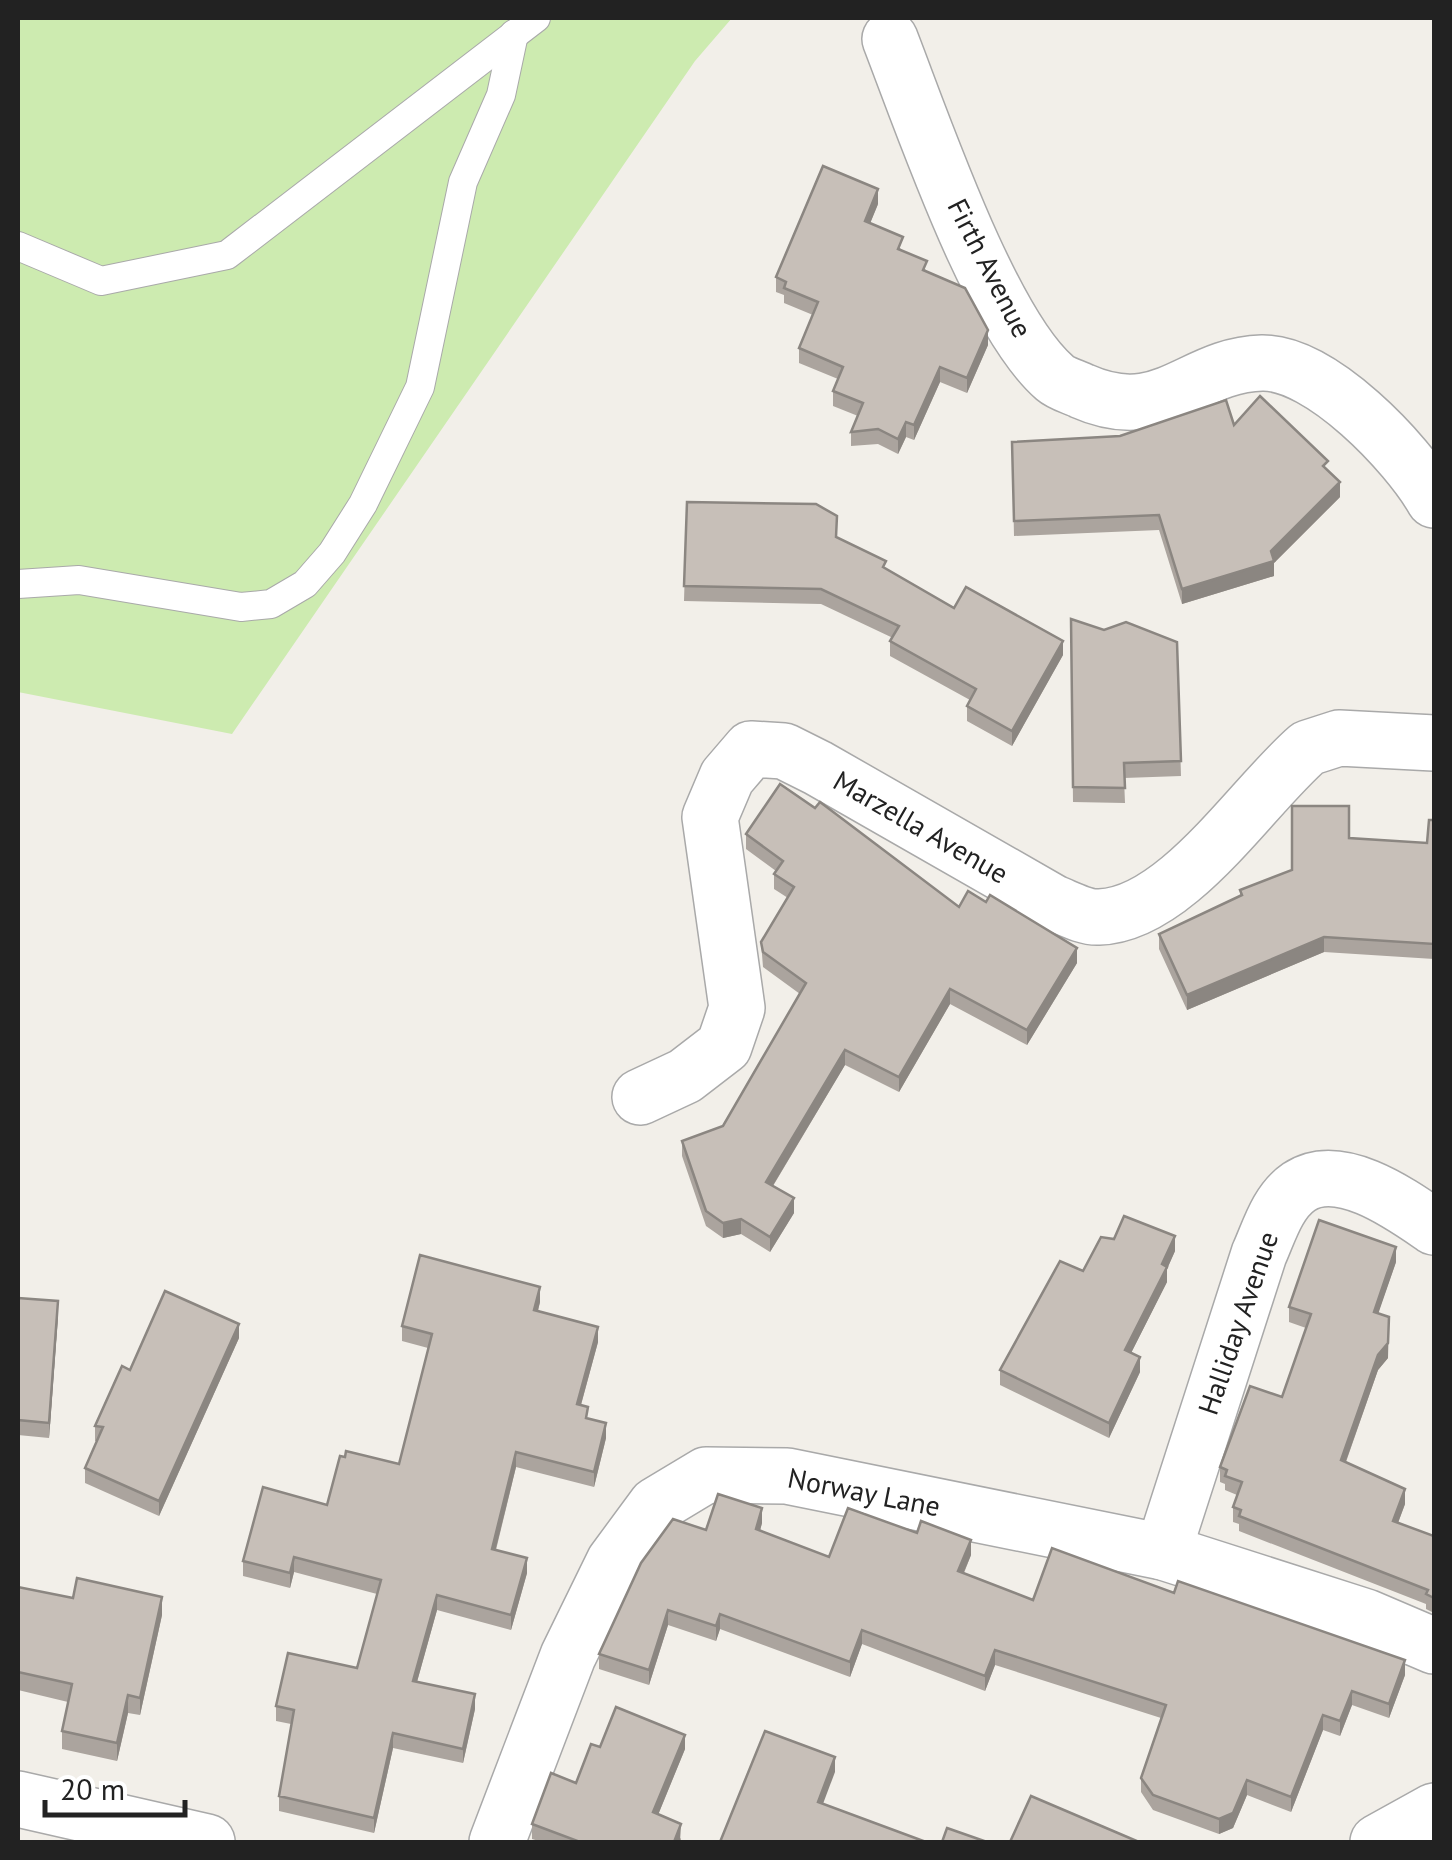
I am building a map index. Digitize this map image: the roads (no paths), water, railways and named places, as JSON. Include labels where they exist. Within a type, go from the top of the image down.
[{"type":"street","name":"Firth Avenue","points":[[882,28],[996,292],[1022,338],[1056,379],[1112,404],[1172,397],[1220,372],[1264,363],[1319,381],[1366,416],[1434,500]]},
{"type":"street","name":"Marzella Avenue","points":[[640,1097],[685,1076],[724,1046],[737,1008],[710,817],[727,777],[751,748],[784,751],[1054,904],[1096,918],[1134,909],[1170,886],[1308,748],[1338,738],[1434,743]]},
{"type":"street","name":"Halliday Avenue","points":[[1163,1552],[1259,1254],[1278,1210],[1300,1186],[1340,1180],[1383,1192],[1434,1228]]},
{"type":"street","name":"Norway Lane","points":[[497,1842],[568,1656],[614,1562],[656,1505],[706,1475],[787,1476],[1163,1552],[1366,1617],[1434,1646]]},
{"type":"street","points":[[18,1799],[207,1842]]},
{"type":"street","points":[[1378,1842],[1434,1811]]},
{"type":"lane","points":[[18,246],[101,281],[227,255],[525,26]]},
{"type":"lane","points":[[18,584],[79,580],[241,607],[271,604],[305,584],[332,553],[363,504],[420,386],[463,182],[501,95],[525,26]]}]
